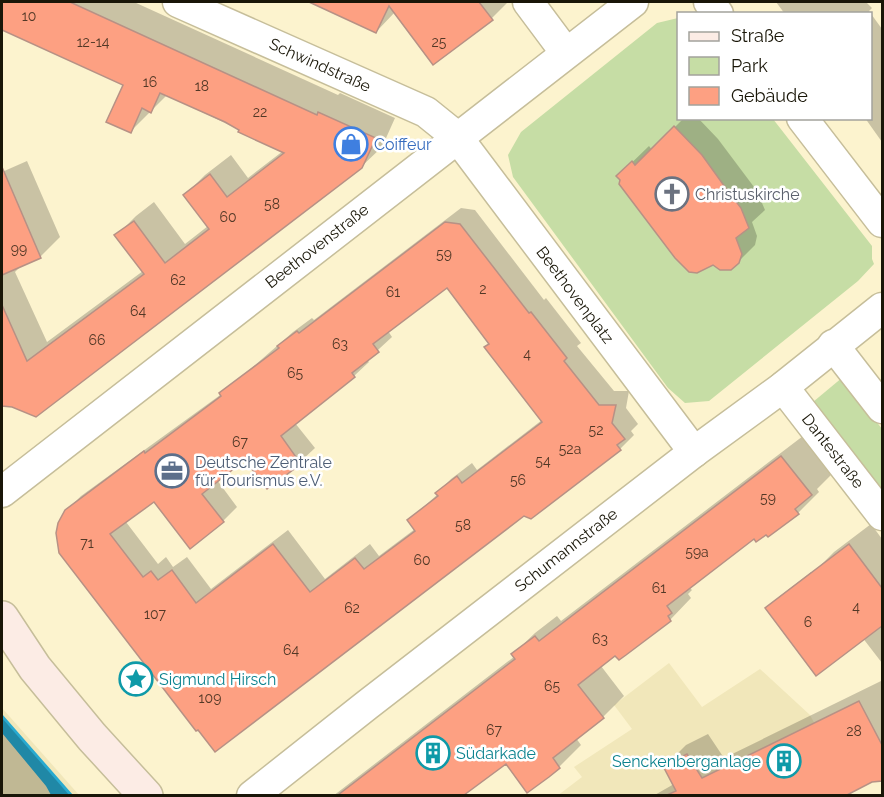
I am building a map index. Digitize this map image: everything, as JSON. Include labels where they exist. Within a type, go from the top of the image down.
[{"type":"main road","points":[[2,618],[35,668],[92,737],[146,795]]},
{"type":"street","name":"Schwindstraße","points":[[178,2],[426,112],[458,137]]},
{"type":"street","points":[[528,2],[566,53]]},
{"type":"street","name":"Beethovenstraße","points":[[2,492],[633,2]]},
{"type":"street","points":[[804,120],[882,222]]},
{"type":"street","name":"Beethovenplatz","points":[[458,137],[694,452]]},
{"type":"street","name":"Schumannstraße","points":[[252,795],[694,452],[783,387],[882,308]]},
{"type":"street","points":[[833,345],[882,408]]},
{"type":"street","name":"Dantestraße","points":[[783,387],[882,515]]},
{"type":"shaded area","points":[[669,663],[702,707],[760,669],[810,715],[853,795],[557,796],[582,777],[574,767],[632,729],[614,705]]},
{"type":"shaded area","points":[[2,708],[79,795],[2,795]]},
{"type":"green space","points":[[677,18],[677,120],[774,120],[872,246],[874,264],[858,281],[709,401],[685,403],[668,388],[513,177],[508,155],[521,132],[657,23]]},
{"type":"green space","points":[[843,377],[882,429],[882,492],[813,402]]},
{"type":"water","points":[[2,714],[73,795],[51,795],[2,733]]},
{"type":"building","points":[[2,2],[70,2],[317,115],[318,112],[376,138],[362,168],[36,417],[12,407],[2,406],[2,305],[27,361],[144,274],[114,235],[134,221],[165,263],[209,229],[183,195],[210,174],[227,197],[284,153],[238,132],[239,130],[225,122],[160,93],[151,113],[142,108],[131,133],[106,122],[123,85],[2,30]]},
{"type":"building","points":[[309,2],[479,2],[493,20],[433,65],[389,6],[376,33]]},
{"type":"building","name":"Christuskirche","points":[[674,126],[702,155],[741,208],[749,228],[736,238],[742,254],[739,263],[731,270],[720,270],[713,265],[697,273],[689,272],[675,258],[619,184],[620,180],[616,176],[632,161],[635,165]]},
{"type":"building","points":[[2,167],[41,258],[2,275]]},
{"type":"building","points":[[445,222],[460,224],[567,358],[564,361],[599,405],[616,405],[612,423],[625,439],[617,445],[621,450],[531,519],[524,516],[215,752],[198,730],[196,731],[59,553],[56,533],[58,523],[65,510],[221,396],[219,393],[279,348],[277,346],[297,331],[299,333]],"holes":[[[447,288],[489,344],[484,347],[542,422],[462,483],[457,476],[435,493],[438,496],[407,520],[415,531],[364,569],[355,558],[310,592],[273,544],[196,603],[172,570],[158,580],[151,571],[143,577],[110,534],[154,502],[190,549],[224,522],[202,494],[245,460],[267,489],[301,464],[281,436],[355,377],[352,373],[379,352],[373,344]]]},
{"type":"building","points":[[781,456],[812,495],[795,509],[799,514],[768,537],[766,535],[756,542],[754,539],[667,606],[672,613],[668,616],[671,621],[619,660],[615,656],[578,685],[604,718],[553,758],[560,768],[549,777],[527,793],[506,764],[464,795],[338,795],[515,659],[511,654],[535,636],[539,641]]},
{"type":"building","points":[[849,544],[882,588],[882,626],[816,676],[765,608]]},
{"type":"building","points":[[859,701],[882,745],[882,781],[872,782],[847,795],[667,795],[676,791],[663,766],[687,754],[702,778]]},
{"type":"place","name":"Coiffeur","points":[[351,144]]},
{"type":"place","name":"Christuskirche","points":[[672,194]]},
{"type":"place","name":"Deutsche Zentrale für Tourismus e.V.","points":[[172,471]]},
{"type":"place","name":"Sigmund Hirsch","points":[[136,679]]},
{"type":"place","name":"Südarkade","points":[[433,753]]},
{"type":"place","name":"Senckenberganlage","points":[[784,761]]}]
